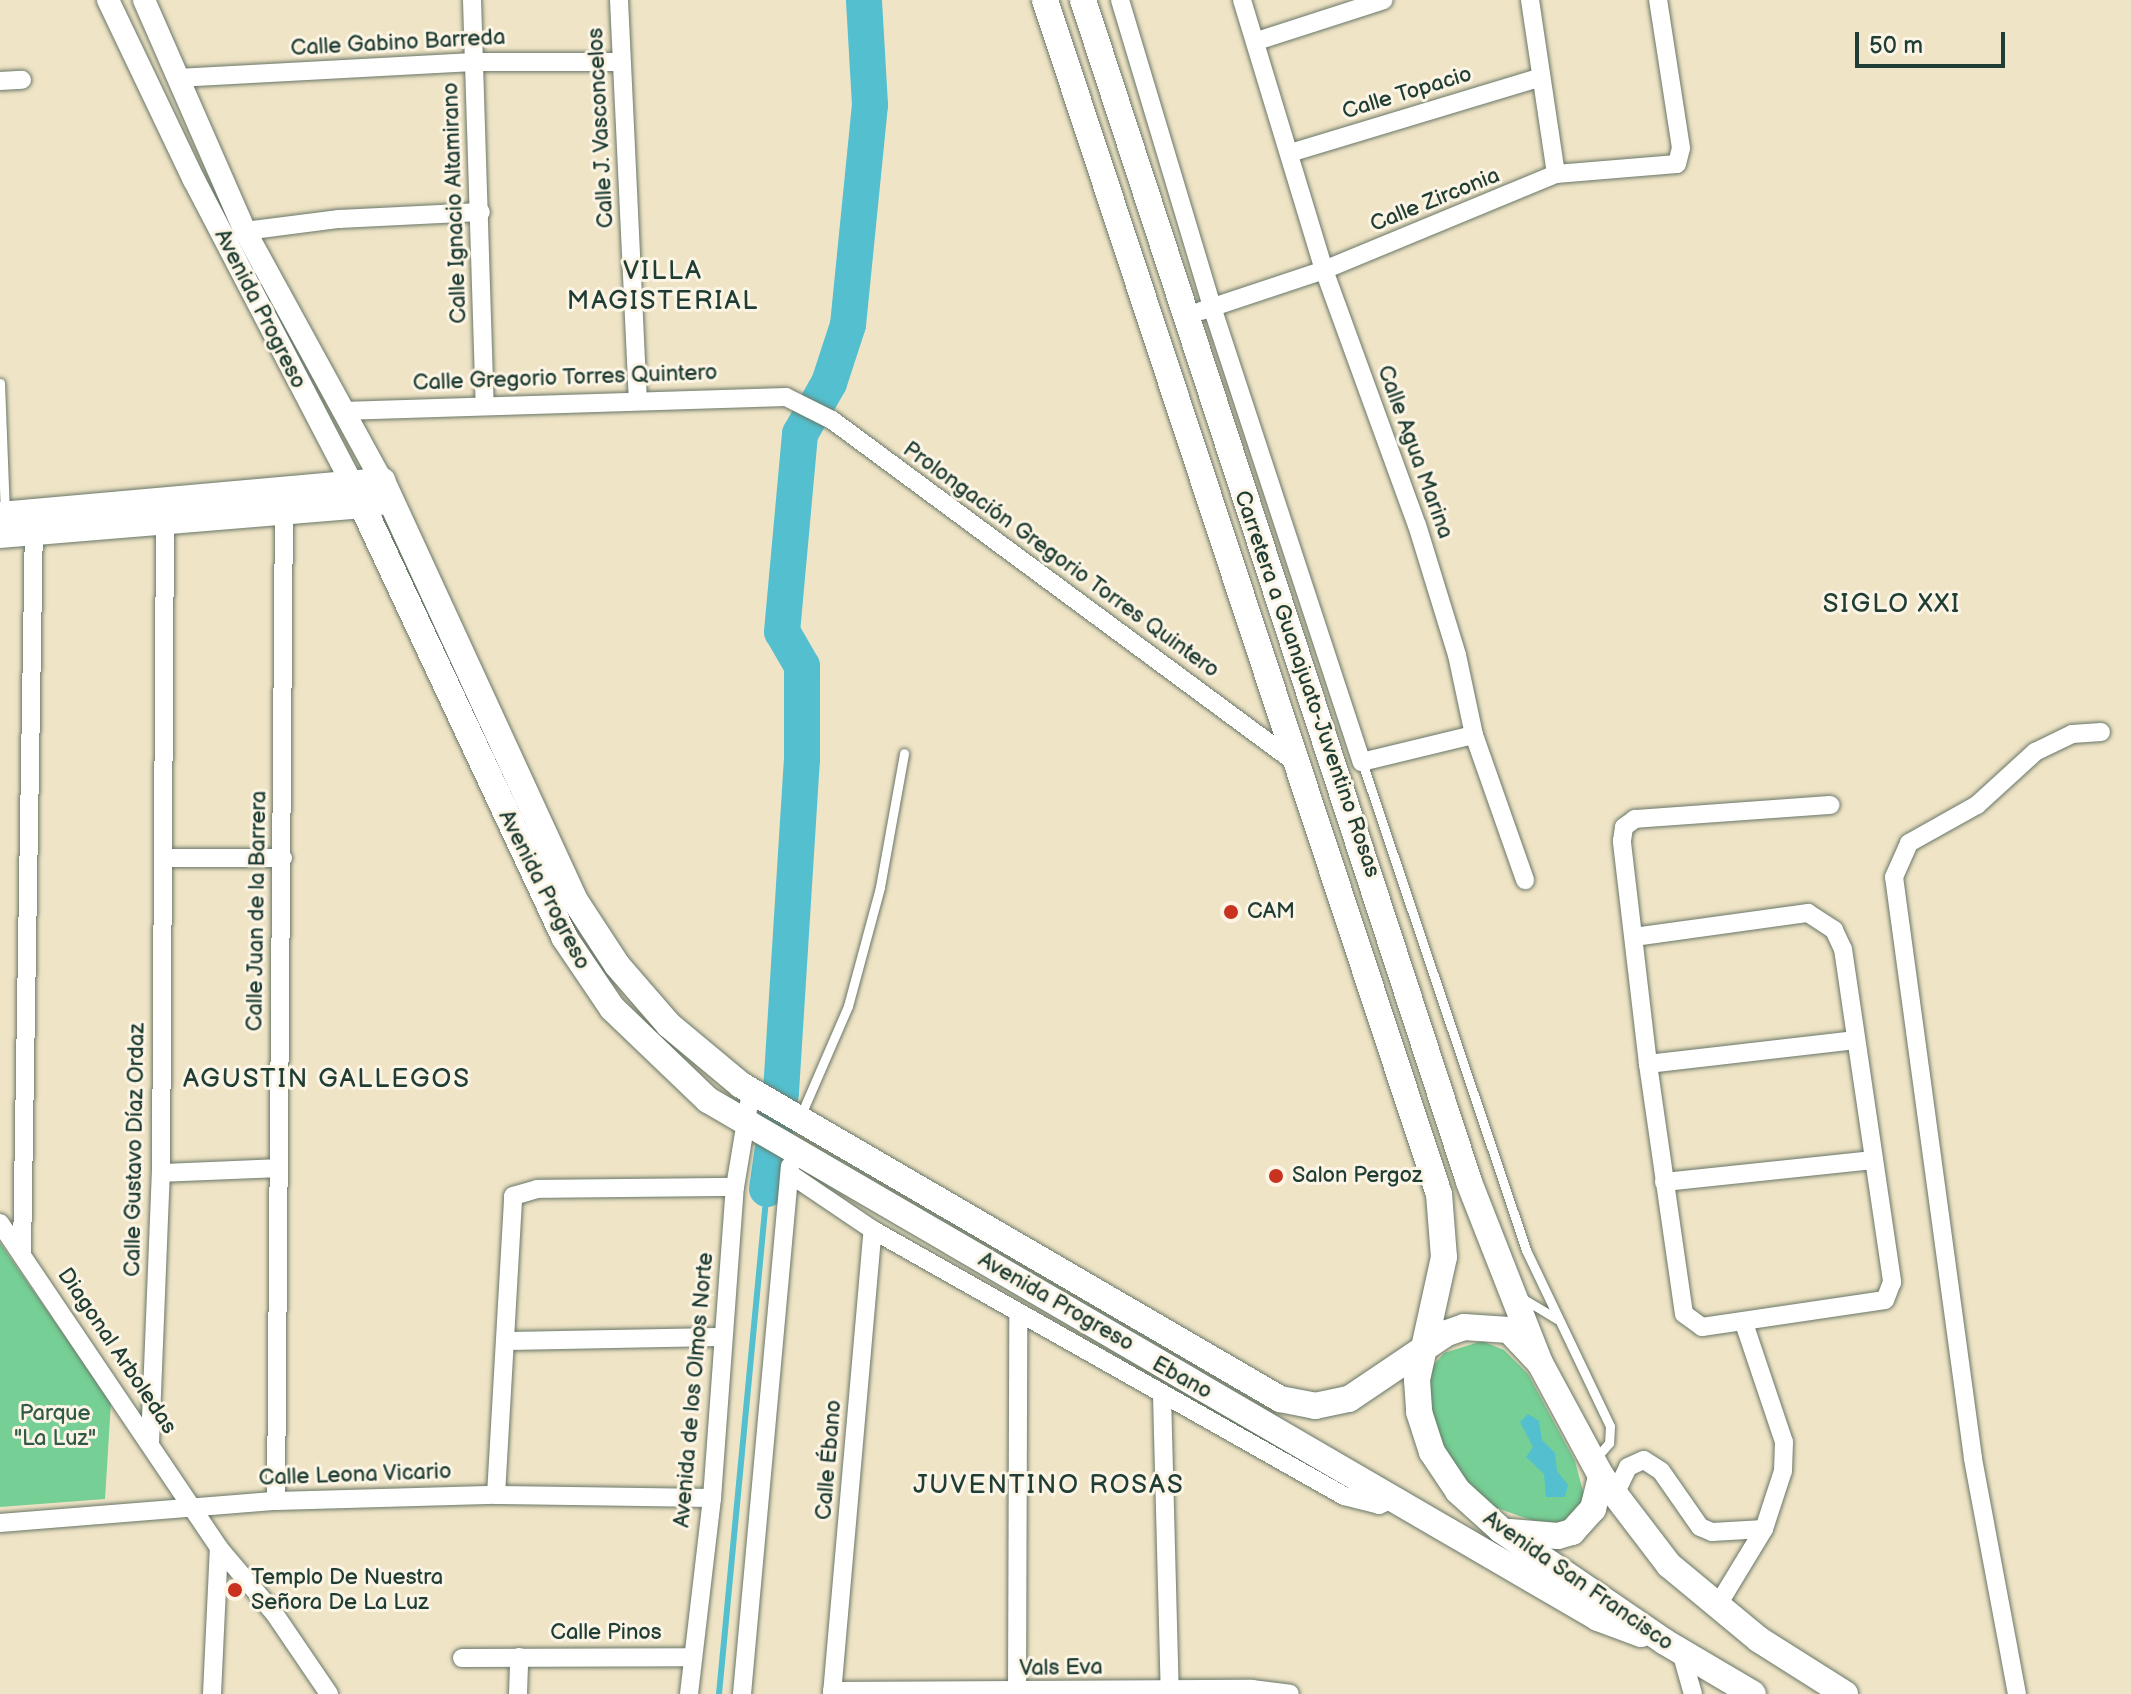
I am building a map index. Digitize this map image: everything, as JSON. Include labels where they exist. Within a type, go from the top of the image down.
[{"type":"main road","name":"Carretera a Guanajuato-Juventino Rosas","points":[[1045,0],[1439,1194],[1444,1257],[1437,1304],[1423,1348]]},
{"type":"main road","name":"Carretera a Guanajuato-Juventino Rosas","points":[[1083,0],[1507,1288],[1540,1363]]},
{"type":"main road","points":[[3,525],[387,492]]},
{"type":"main road","name":"Avenida Progreso","points":[[387,492],[574,899],[597,936],[669,1025],[754,1093],[1280,1399],[1315,1406],[1349,1399],[1423,1348]]},
{"type":"main road","points":[[34,522],[165,523],[284,514],[356,496]]},
{"type":"main road","name":"Avenida Progreso","points":[[356,496],[571,949],[641,1039],[708,1100],[1598,1618],[1673,1647]]},
{"type":"main road","points":[[1423,1348],[1447,1333],[1483,1325],[1509,1330],[1540,1363],[1603,1476],[1669,1565],[1716,1608],[1845,1694]]},
{"type":"main road","points":[[1166,1366],[1181,1340]]},
{"type":"main road","name":"Avenida San Francisco","points":[[1423,1348],[1417,1396],[1432,1452],[1458,1491],[1501,1530],[1673,1647],[1753,1694]]},
{"type":"main road","points":[[1404,1505],[1501,1530],[1541,1536],[1572,1532],[1593,1509],[1603,1476]]},
{"type":"street","name":"Avenida Progreso","points":[[108,0],[194,180],[356,496]]},
{"type":"street","name":"Avenida Progreso","points":[[144,0],[245,231],[387,492]]},
{"type":"street","name":"Calle Ignacio Altamirano","points":[[472,0],[485,403]]},
{"type":"street","name":"Calle J. Vasconcelos","points":[[619,0],[638,398]]},
{"type":"street","points":[[1120,0],[1212,307],[1362,762],[1474,735]]},
{"type":"street","name":"Calle Agua Marina","points":[[1242,0],[1257,41],[1324,270],[1417,525],[1457,655],[1474,735],[1525,880]]},
{"type":"street","points":[[1257,41],[1384,0]]},
{"type":"street","points":[[1530,0],[1538,78],[1556,174]]},
{"type":"street","name":"Calle Zirconia","points":[[1186,317],[1324,270],[1556,174],[1669,166],[1680,160],[1658,0]]},
{"type":"street","name":"Calle Gabino Barreda","points":[[177,78],[474,62],[621,62]]},
{"type":"street","name":"Calle Topacio","points":[[1290,153],[1538,78]]},
{"type":"street","points":[[0,81],[22,80]]},
{"type":"street","points":[[245,231],[339,219],[481,212]]},
{"type":"street","name":"Calle Gregorio Torres Quintero","points":[[342,411],[638,398],[790,399]]},
{"type":"street","name":"Prolongación Gregorio Torres Quintero","points":[[790,399],[832,420],[1300,766]]},
{"type":"street","name":"Calle Juan de la Barrera","points":[[276,1501],[284,514]]},
{"type":"street","points":[[22,1253],[34,522]]},
{"type":"street","name":"Calle Gustavo Díaz Ordaz","points":[[150,1443],[161,1173],[165,523]]},
{"type":"street","points":[[2017,1694],[1973,1458],[1894,877],[1900,853],[1909,843],[1977,805],[2035,752],[2072,734],[2101,732]]},
{"type":"street","points":[[1634,937],[1808,913],[1824,920],[1843,949],[1892,1282],[1885,1300],[1702,1327],[1684,1314],[1648,1064],[1622,841],[1629,821],[1831,805]]},
{"type":"street","points":[[164,858],[283,858]]},
{"type":"street","points":[[1648,1064],[1856,1040]]},
{"type":"street","name":"Avenida de los Olmos Norte","points":[[689,1694],[712,1498],[721,1337],[735,1187],[754,1093]]},
{"type":"street","points":[[742,1694],[790,1174],[788,1146],[795,1117]]},
{"type":"street","points":[[1664,1182],[1874,1160]]},
{"type":"street","points":[[161,1173],[278,1168]]},
{"type":"street","name":"Ebano","points":[[790,1174],[873,1230],[1344,1496],[1379,1505],[1404,1505]]},
{"type":"street","points":[[496,1495],[510,1202],[517,1192],[735,1187]]},
{"type":"street","name":"Diagonal Arboledas","points":[[0,1223],[219,1548],[274,1613],[329,1694]]},
{"type":"street","name":"Calle Ébano","points":[[832,1692],[873,1230]]},
{"type":"street","points":[[1017,1693],[1018,1313]]},
{"type":"street","points":[[1716,1608],[1764,1529],[1783,1471],[1784,1442],[1744,1323]]},
{"type":"street","points":[[505,1341],[721,1337]]},
{"type":"street","points":[[1162,1395],[1170,1691]]},
{"type":"street","points":[[1603,1476],[1644,1460],[1661,1471],[1700,1527],[1712,1532],[1764,1529]]},
{"type":"street","name":"Calle Leona Vicario","points":[[0,1523],[276,1501],[496,1495],[712,1498]]},
{"type":"street","points":[[212,1694],[219,1548]]},
{"type":"street","points":[[1673,1647],[1693,1694]]},
{"type":"street","points":[[518,1694],[519,1657]]},
{"type":"street","name":"Calle Pinos","points":[[462,1658],[692,1657]]},
{"type":"street","name":"Vals Eva","points":[[832,1692],[1252,1689],[1290,1694]]},
{"type":"lane","points":[[0,383],[3,525]]},
{"type":"lane","points":[[795,1117],[848,1006],[880,887],[904,753]]},
{"type":"lane","points":[[1362,762],[1526,1250],[1610,1426],[1603,1476]]},
{"type":"lane","points":[[1507,1288],[1560,1321]]},
{"type":"green space","name":"Parque \"La Luz\"","points":[[0,1243],[111,1402],[105,1499],[0,1507]]},
{"type":"green space","points":[[1482,1341],[1504,1350],[1528,1374],[1575,1461],[1585,1499],[1572,1519],[1554,1528],[1483,1503],[1436,1441],[1426,1386],[1432,1367],[1444,1353]]},
{"type":"water","points":[[1528,1414],[1539,1421],[1542,1440],[1555,1453],[1557,1471],[1568,1485],[1565,1497],[1546,1497],[1544,1474],[1526,1457],[1533,1447],[1520,1422]]},
{"type":"waterway","points":[[767,1189],[781,1092],[802,760],[802,666],[782,632],[800,434],[829,383],[848,325],[870,105],[864,0]]},
{"type":"waterway","points":[[719,1694],[767,1189]]},
{"type":"place","name":"CAM","points":[[1231,912]]},
{"type":"place","name":"Salon Pergoz","points":[[1276,1176]]},
{"type":"place","name":"Templo De Nuestra Señora De La Luz","points":[[235,1590]]},
{"type":"district","name":"VILLA MAGISTERIAL","points":[[663,287]]},
{"type":"district","name":"SIGLO XXI","points":[[1892,605]]},
{"type":"district","name":"AGUSTIN GALLEGOS","points":[[327,1080]]},
{"type":"district","name":"JUVENTINO ROSAS","points":[[1049,1486]]}]
